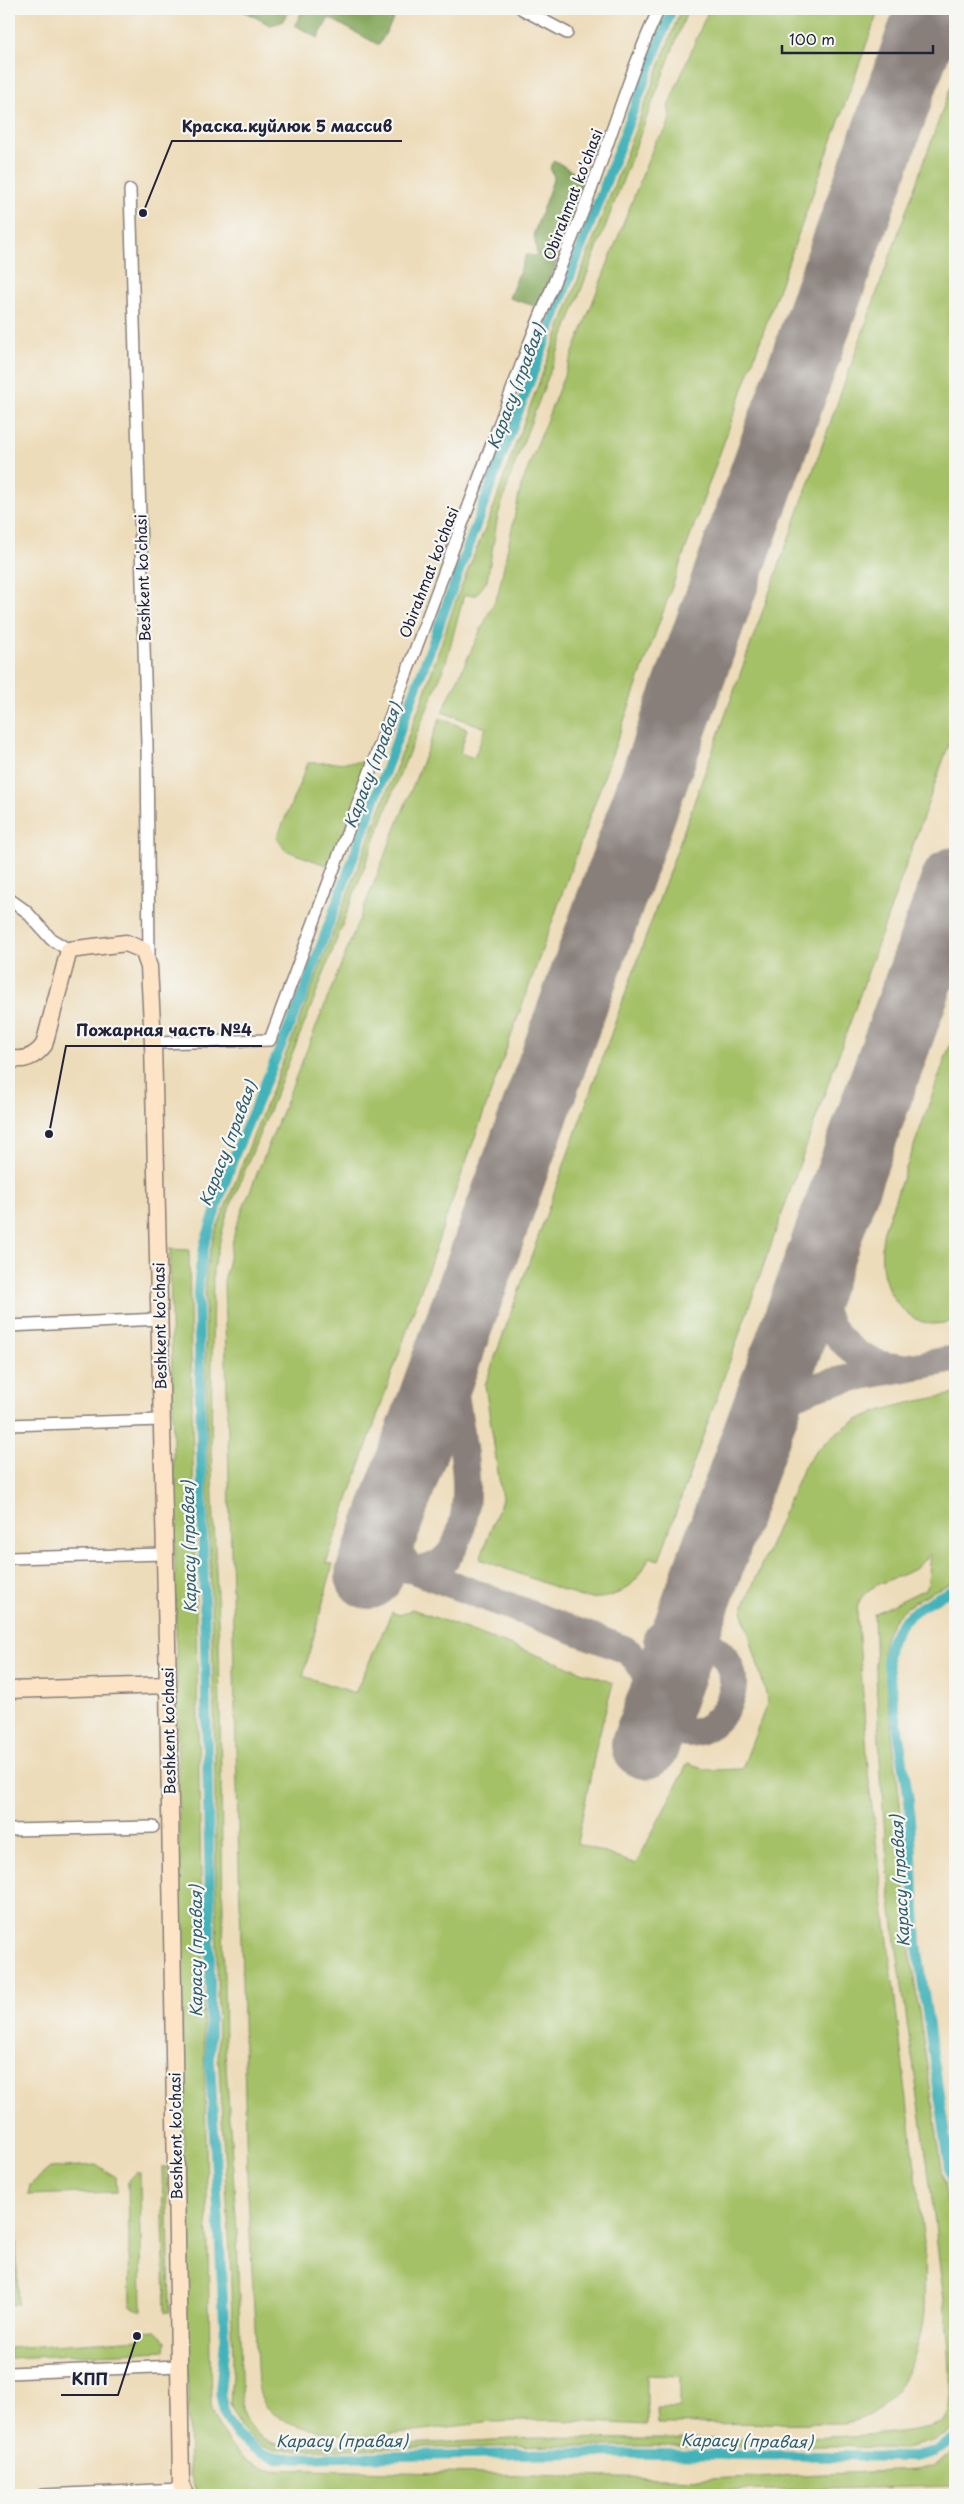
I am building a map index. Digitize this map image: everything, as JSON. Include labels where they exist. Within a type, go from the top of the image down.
[{"type":"street","points":[[522,9],[567,33]]},
{"type":"street","name":"Obirahmat ko'chasi","points":[[153,1043],[270,1040],[528,347],[588,199],[642,44],[659,9]]},
{"type":"street","name":"Beshkent ko'chasi","points":[[130,190],[147,754],[149,966],[153,1043],[168,1685],[179,2366],[184,2492]]},
{"type":"street","points":[[9,899],[26,911],[50,939],[69,950],[141,940],[149,933]]},
{"type":"street","name":"Beshkent ko'chasi","points":[[126,943],[143,950],[149,966]]},
{"type":"street","points":[[9,1058],[27,1058],[37,1053],[44,1045],[69,950]]},
{"type":"street","points":[[9,1326],[159,1319]]},
{"type":"street","points":[[9,1425],[161,1420]]},
{"type":"street","points":[[9,1558],[164,1554]]},
{"type":"street","points":[[9,1690],[168,1685]]},
{"type":"street","points":[[9,1830],[153,1827]]},
{"type":"street","points":[[9,2373],[179,2366]]},
{"type":"street","points":[[43,2495],[184,2492]]},
{"type":"green space","points":[[239,9],[290,9],[282,22],[270,25]]},
{"type":"green space","points":[[303,9],[399,9],[379,45],[329,18],[318,38],[295,25]]},
{"type":"green space","points":[[681,9],[688,9],[513,469],[498,515],[487,581],[476,595],[464,595],[445,665],[394,789],[311,1007],[226,1217],[213,1269],[211,1450],[219,1645],[225,2051],[237,2231],[242,2410],[248,2424],[259,2436],[273,2443],[288,2446],[411,2444],[539,2438],[752,2439],[877,2434],[920,2429],[943,2421],[948,2410],[950,2393],[949,2345],[928,2171],[891,1902],[880,1758],[874,1614],[927,1588],[931,1554],[909,1572],[872,1588],[859,1601],[857,1611],[869,1782],[924,2243],[924,2312],[917,2348],[901,2383],[890,2398],[877,2410],[861,2419],[843,2423],[657,2424],[656,2408],[680,2408],[680,2376],[647,2375],[647,2425],[553,2420],[492,2422],[371,2436],[328,2433],[297,2425],[284,2420],[272,2412],[264,2403],[258,2387],[247,2175],[224,1281],[236,1226],[440,718],[467,729],[460,753],[474,758],[486,728],[442,712],[498,594],[521,486],[656,140],[664,133],[668,125],[668,106],[709,9],[879,9],[446,1218],[326,1563],[333,1565],[303,1676],[355,1693],[392,1612],[400,1615],[412,1609],[613,1683],[597,1743],[577,1843],[636,1864],[688,1763],[709,1770],[742,1769],[768,1701],[742,1610],[802,1470],[833,1435],[869,1415],[889,1408],[955,1394],[955,1581],[918,1600],[898,1616],[890,1627],[885,1639],[883,1654],[900,1803],[908,1937],[955,2257],[955,2425],[947,2434],[932,2441],[902,2449],[838,2446],[564,2446],[276,2450],[260,2445],[242,2431],[230,2403],[233,2360],[230,2253],[218,2052],[214,1708],[207,1450],[206,1269],[214,1235],[301,1016],[422,700],[457,597],[493,509],[516,443]]},
{"type":"green space","points":[[955,75],[955,727],[659,1560],[649,1557],[638,1577],[614,1595],[604,1598],[581,1597],[480,1559],[502,1499],[485,1385]]},
{"type":"green space","points":[[554,160],[584,179],[590,164],[595,170],[538,307],[509,298],[526,255],[537,256],[534,233],[554,177],[550,168]]},
{"type":"green space","points":[[370,762],[331,867],[285,850],[277,838],[308,763]]},
{"type":"green space","points":[[955,1031],[955,1321],[930,1324],[921,1322],[913,1317],[901,1308],[894,1299],[884,1278],[882,1242],[884,1230]]},
{"type":"green space","points":[[170,1249],[189,1250],[211,2406],[224,2436],[230,2445],[245,2459],[264,2469],[707,2479],[916,2470],[933,2466],[955,2451],[955,2486],[556,2495],[200,2495],[192,2484],[189,2472]]},
{"type":"green space","points":[[96,2165],[116,2177],[117,2192],[28,2195],[30,2185],[50,2168]]},
{"type":"green space","points":[[162,2167],[167,2167],[170,2312],[165,2312]]},
{"type":"green space","points":[[135,2173],[140,2173],[142,2311],[130,2306],[128,2180]]},
{"type":"green space","points":[[9,2238],[16,2238],[18,2304],[10,2304]]},
{"type":"green space","points":[[156,2331],[166,2340],[165,2351],[9,2358],[9,2348],[141,2339],[141,2332]]},
{"type":"waterway","name":"Карасу (правая)","points":[[672,9],[497,468],[302,997],[235,1154],[205,1242],[198,1293],[210,1903],[210,2060],[225,2340],[220,2392],[225,2416],[237,2436],[261,2453],[278,2458],[578,2453],[914,2457],[934,2452],[955,2438]]},
{"type":"waterway","name":"Карасу (правая)","points":[[955,1589],[920,1607],[902,1623],[895,1633],[887,1659],[909,1801],[917,1945],[955,2203]]},
{"type":"taxiway","points":[[822,1253],[819,1274],[819,1296],[823,1310],[836,1334],[846,1345],[869,1360],[897,1367]]},
{"type":"taxiway","points":[[407,1569],[426,1569],[447,1557],[459,1536],[464,1518],[466,1478],[459,1419],[450,1368],[453,1340]]},
{"type":"taxiway","points":[[750,1452],[761,1431],[773,1415],[785,1403],[814,1387],[831,1382],[955,1359]]},
{"type":"taxiway","points":[[374,1525],[379,1505],[404,1477]]},
{"type":"taxiway","points":[[392,1512],[392,1528],[395,1543],[402,1557],[413,1570],[624,1649],[635,1658],[642,1669],[658,1714],[664,1723],[674,1730],[690,1733],[706,1728],[719,1718],[728,1704],[733,1687],[731,1671],[722,1655],[705,1643],[683,1637],[660,1637]]},
{"type":"taxiway","points":[[657,1638],[684,1619],[703,1583]]},
{"type":"runway","points":[[369,1575],[930,9]]},
{"type":"runway","points":[[645,1745],[955,881]]},
{"type":"place","name":"Краска.куйлюк 5 массив","points":[[143,213]]},
{"type":"place","name":"Пожарная часть №4","points":[[49,1134]]},
{"type":"place","name":"КПП","points":[[137,2336]]}]
